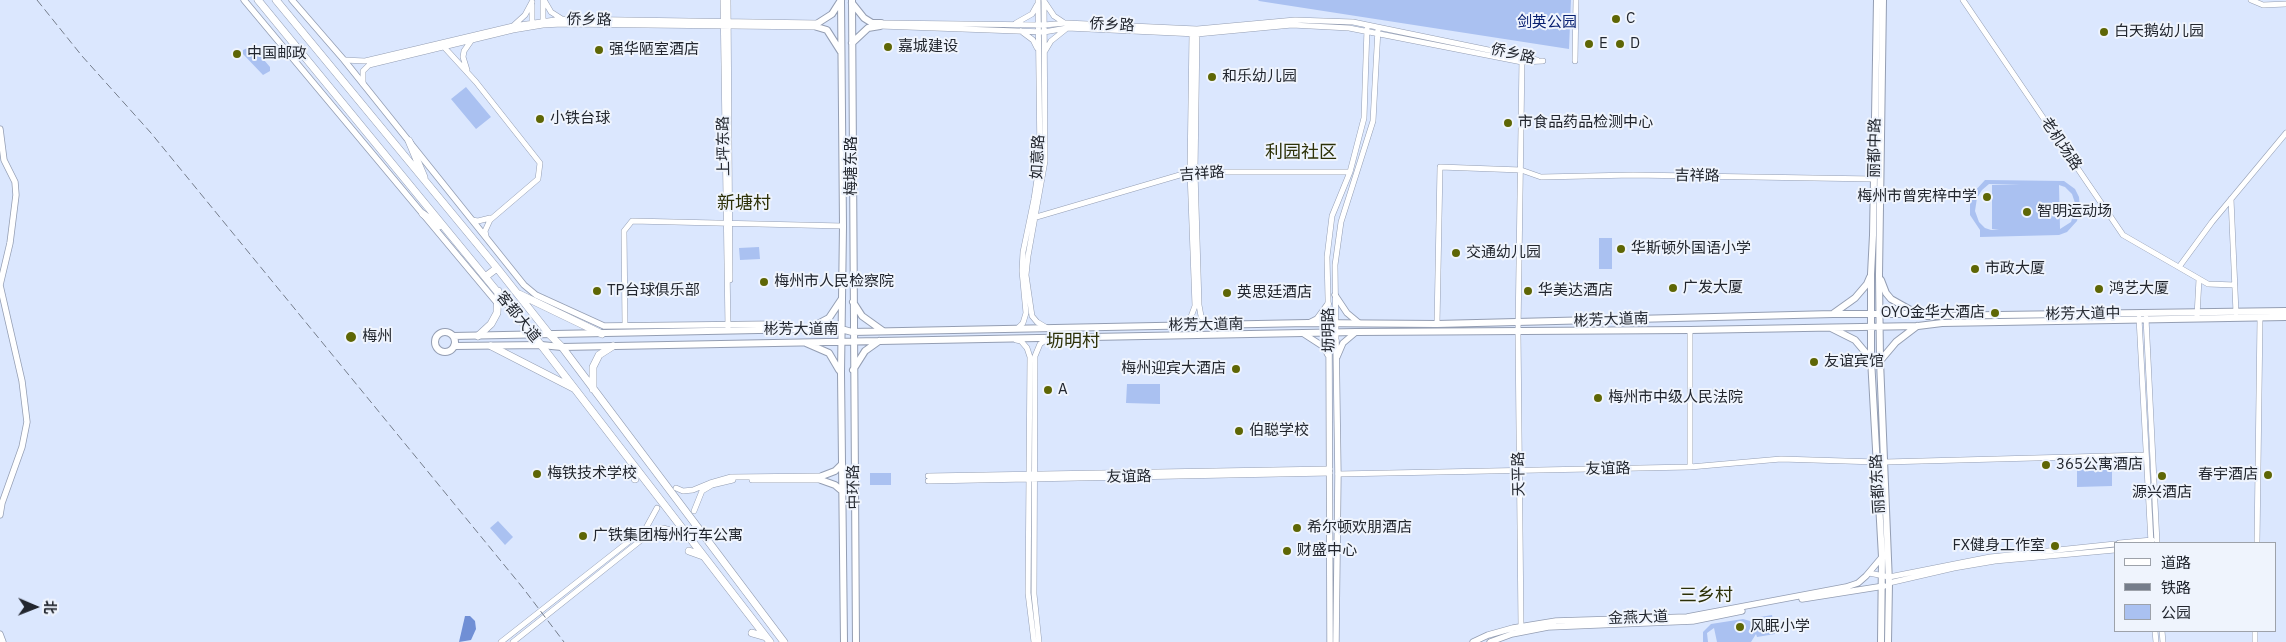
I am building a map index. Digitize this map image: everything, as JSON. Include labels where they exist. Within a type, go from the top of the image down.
[{"type":"highway","name":"客都大道","points":[[258,0],[541,344],[768,640]]},
{"type":"highway","name":"客都大道","points":[[276,0],[550,335],[562,347],[784,642]]},
{"type":"highway","points":[[409,141],[427,185]]},
{"type":"highway","points":[[423,214],[447,231]]},
{"type":"highway","points":[[485,277],[497,268]]},
{"type":"highway","points":[[478,336],[491,324],[497,313],[499,305],[498,291]]},
{"type":"highway","points":[[517,293],[602,334]]},
{"type":"highway","points":[[491,346],[574,389]]},
{"type":"highway","points":[[593,389],[593,367],[599,355],[613,346]]},
{"type":"highway","points":[[595,413],[606,405]]},
{"type":"highway","points":[[646,459],[659,465]]},
{"type":"highway","points":[[633,465],[635,479]]},
{"type":"highway","points":[[689,551],[704,557]]},
{"type":"highway","points":[[752,632],[768,640]]},
{"type":"main road","points":[[244,0],[499,305]]},
{"type":"main road","points":[[292,0],[344,60],[524,285],[536,295],[598,324],[730,327]]},
{"type":"main road","points":[[842,0],[832,14],[818,25],[827,30],[842,54]]},
{"type":"main road","name":"梅塘东路","points":[[841,340],[843,226],[842,0]]},
{"type":"main road","name":"丽都中路","points":[[1871,326],[1877,0]]},
{"type":"main road","name":"丽都中路","points":[[1880,326],[1883,0]]},
{"type":"main road","points":[[852,1],[864,18],[872,23],[881,25]]},
{"type":"main road","name":"梅塘东路","points":[[852,1],[852,332]]},
{"type":"main road","points":[[852,43],[868,28],[881,25]]},
{"type":"main road","points":[[0,130],[4,160],[15,182],[16,195],[10,243],[0,285],[22,381],[28,422],[22,447],[2,503],[0,515]]},
{"type":"main road","points":[[1832,314],[1855,298],[1867,284],[1871,274]]},
{"type":"main road","points":[[1879,275],[1886,293],[1891,299],[1917,314]]},
{"type":"main road","points":[[1335,295],[1347,313],[1359,323]]},
{"type":"main road","points":[[1871,299],[1879,299]]},
{"type":"main road","points":[[809,329],[829,318],[841,300]]},
{"type":"main road","points":[[852,300],[862,316],[884,332]]},
{"type":"main road","points":[[1308,323],[1317,319],[1328,304]]},
{"type":"main road","name":"彬芳大道中","points":[[1880,314],[1917,314],[1927,316],[2286,311]]},
{"type":"main road","name":"彬芳大道南","points":[[453,336],[602,334],[730,327],[841,329],[852,332],[884,332],[1308,323],[1437,324],[1880,314]]},
{"type":"main road","name":"彬芳大道中","points":[[1880,326],[2142,318],[2286,317]]},
{"type":"main road","points":[[1827,326],[1855,340],[1871,359]]},
{"type":"main road","name":"丽都东路","points":[[1871,326],[1871,359],[1881,462],[1888,642]]},
{"type":"main road","name":"彬芳大道南","points":[[454,346],[541,344],[562,347],[841,340],[1331,335],[1356,332],[1518,332],[1880,326]]},
{"type":"main road","name":"丽都东路","points":[[1880,326],[1882,557],[1887,579],[1883,587],[1881,642]]},
{"type":"main road","points":[[1880,361],[1896,342],[1918,326]]},
{"type":"main road","points":[[441,332],[446,332],[453,336],[454,346],[448,352],[443,352],[436,348],[437,335],[441,332]]},
{"type":"main road","name":"中环路","points":[[852,332],[856,642]]},
{"type":"main road","points":[[1304,334],[1324,347],[1333,359],[1356,332]]},
{"type":"main road","name":"坜明路","points":[[1331,335],[1338,474],[1336,642]]},
{"type":"main road","name":"中环路","points":[[841,340],[843,642]]},
{"type":"main road","points":[[853,372],[864,351],[881,340]]},
{"type":"main road","points":[[804,341],[829,353],[841,373]]},
{"type":"main road","name":"坜明路","points":[[1330,642],[1330,471],[1333,359],[1336,341]]},
{"type":"main road","points":[[822,478],[835,471],[842,464]]},
{"type":"main road","points":[[822,478],[842,491]]},
{"type":"main road","name":"金燕大道","points":[[1473,642],[1488,635],[1556,621],[1703,614],[1846,587],[1858,583],[1882,557]]},
{"type":"main road","points":[[1858,583],[1860,591]]},
{"type":"main road","name":"金燕大道","points":[[1490,642],[1514,634],[1548,627],[1693,621],[1792,601],[1883,587]]},
{"type":"main road","points":[[0,634],[3,642]]},
{"type":"street","points":[[543,0],[551,12],[562,19]]},
{"type":"street","points":[[542,23],[543,0]]},
{"type":"street","points":[[723,0],[725,24]]},
{"type":"street","points":[[725,24],[728,0]]},
{"type":"street","points":[[1575,61],[1576,0]]},
{"type":"street","name":"老机场路","points":[[1963,0],[2123,234],[2208,284],[2235,286]]},
{"type":"street","points":[[2251,0],[2263,5],[2286,4]]},
{"type":"street","points":[[532,1],[532,25]]},
{"type":"street","points":[[513,26],[525,15],[532,1]]},
{"type":"street","points":[[1012,24],[1023,21],[1032,14],[1041,1],[1054,16],[1067,25],[1050,41],[1044,54]]},
{"type":"street","name":"如意路","points":[[1028,312],[1022,271],[1023,252],[1033,218],[1045,161],[1044,54],[1041,28],[1041,1]]},
{"type":"street","name":"侨乡路","points":[[367,63],[562,19],[725,24]]},
{"type":"street","name":"侨乡路","points":[[881,25],[1021,31],[1067,25],[1194,31],[1295,20],[1378,29],[1522,55],[1543,61],[1522,62],[1378,29]]},
{"type":"street","name":"侨乡路","points":[[542,23],[818,25]]},
{"type":"street","name":"上坪东路","points":[[725,24],[730,327]]},
{"type":"street","name":"侨乡路","points":[[881,25],[1012,24],[1041,28]]},
{"type":"street","name":"侨乡路","points":[[367,63],[513,26],[532,25]]},
{"type":"street","name":"如意路","points":[[1033,218],[1040,159],[1038,52],[1041,28]]},
{"type":"street","name":"坜明路","points":[[1332,323],[1328,304],[1327,257],[1332,216],[1350,172],[1364,118],[1367,28]]},
{"type":"street","name":"坜明路","points":[[1336,341],[1331,335],[1335,295],[1335,265],[1341,222],[1373,121],[1378,29]]},
{"type":"street","points":[[1021,31],[1033,40],[1038,52]]},
{"type":"street","points":[[1194,31],[1192,172],[1197,306],[1201,316],[1209,325]]},
{"type":"street","points":[[468,73],[463,57],[464,51],[471,40]]},
{"type":"street","points":[[444,47],[468,73],[540,163],[538,179],[497,213],[486,226],[486,236]]},
{"type":"street","name":"天平路","points":[[1521,627],[1518,322],[1522,55]]},
{"type":"street","points":[[344,60],[367,63],[363,71],[363,86]]},
{"type":"street","points":[[2179,267],[2231,199],[2286,133]]},
{"type":"street","name":"吉祥路","points":[[1437,324],[1440,168],[1521,170],[1542,177],[1633,175],[1874,179]]},
{"type":"street","name":"吉祥路","points":[[1033,218],[1192,172],[1350,172]]},
{"type":"street","points":[[2231,199],[2236,313]]},
{"type":"street","points":[[472,220],[484,220],[497,213]]},
{"type":"street","points":[[625,325],[624,230],[632,222],[640,220],[843,226]]},
{"type":"street","points":[[2197,317],[2199,279]]},
{"type":"street","points":[[1183,325],[1189,322],[1197,306]]},
{"type":"street","points":[[1018,328],[1023,323],[1028,312],[1037,322],[1047,328]]},
{"type":"street","points":[[2142,318],[2157,542],[2151,542],[2146,455],[2142,318]]},
{"type":"street","points":[[2257,542],[2260,318]]},
{"type":"street","points":[[1690,330],[1690,467]]},
{"type":"street","points":[[1034,642],[1028,593],[1035,356],[1040,344],[1049,338]]},
{"type":"street","points":[[1012,339],[1021,342],[1027,348],[1030,358],[1034,594],[1039,642]]},
{"type":"street","name":"友谊路","points":[[1338,474],[1690,467],[1781,459],[1881,462],[2146,455]]},
{"type":"street","name":"友谊路","points":[[928,479],[1330,471]]},
{"type":"street","points":[[694,511],[701,490],[710,483],[732,477],[822,478]]},
{"type":"street","points":[[676,488],[683,491],[701,490]]},
{"type":"street","points":[[513,642],[648,530],[657,508]]},
{"type":"street","points":[[501,642],[648,530],[663,528],[674,531]]},
{"type":"street","points":[[1887,579],[1990,557],[2114,544]]},
{"type":"street","points":[[1869,573],[1887,579],[1995,562],[2114,550]]},
{"type":"green space","name":"剑英公园","points":[[1571,0],[1569,49],[1259,1]]},
{"type":"green space","points":[[252,46],[270,67],[270,71],[263,75],[243,54],[243,50]]},
{"type":"green space","points":[[466,87],[491,117],[476,129],[451,99]]},
{"type":"green space","points":[[1985,180],[2064,181],[2075,189],[2079,197],[2080,208],[2077,221],[2067,232],[2059,235],[1980,237],[1980,230],[1970,215],[1970,203],[1973,193]],"holes":[[[1989,184],[2021,185],[1992,185],[1992,229],[1999,230],[1991,230],[1985,228],[1979,222],[1975,211],[1977,198]],[[2059,185],[2065,187],[2072,194],[2076,206],[2071,222],[2060,229]]]},
{"type":"green space","points":[[1599,238],[1612,238],[1612,269],[1599,269]]},
{"type":"green space","points":[[759,247],[760,259],[740,260],[739,248]]},
{"type":"green space","points":[[1127,384],[1160,384],[1160,404],[1126,403]]},
{"type":"green space","points":[[2112,463],[2112,486],[2077,487],[2077,464]]},
{"type":"green space","points":[[870,473],[891,473],[891,485],[870,485]]},
{"type":"green space","points":[[498,521],[513,537],[505,545],[490,528]]},
{"type":"green space","name":"风眠小学","points":[[1772,615],[1775,634],[1757,637],[1756,634],[1751,642],[1717,642],[1714,628],[1707,633],[1708,642],[1703,642],[1703,632],[1711,624],[1743,619],[1750,621],[1755,626],[1754,618]]},
{"type":"shaded area","points":[[465,616],[470,616],[475,621],[476,629],[471,640],[459,642]]},
{"type":"railway","points":[[37,0],[82,56],[151,133],[523,588],[564,642]]},
{"type":"place","name":"C","points":[[1616,19]]},
{"type":"place","name":"白天鹅幼儿园","points":[[2104,32]]},
{"type":"place","name":"E","points":[[1589,44]]},
{"type":"place","name":"D","points":[[1620,44]]},
{"type":"place","name":"嘉城建设","points":[[888,47]]},
{"type":"place","name":"强华陋室酒店","points":[[599,50]]},
{"type":"place","name":"中国邮政","points":[[237,54]]},
{"type":"place","name":"和乐幼儿园","points":[[1212,77]]},
{"type":"place","name":"小铁台球","points":[[540,119]]},
{"type":"place","name":"市食品药品检测中心","points":[[1508,123]]},
{"type":"place","name":"梅州市曾宪梓中学","points":[[1987,197]]},
{"type":"place","name":"智明运动场","points":[[2027,212]]},
{"type":"place","name":"华斯顿外国语小学","points":[[1621,249]]},
{"type":"place","name":"交通幼儿园","points":[[1456,253]]},
{"type":"place","name":"市政大厦","points":[[1975,269]]},
{"type":"place","name":"梅州市人民检察院","points":[[764,282]]},
{"type":"place","name":"广发大厦","points":[[1673,288]]},
{"type":"place","name":"鸿艺大厦","points":[[2099,289]]},
{"type":"place","name":"TP台球俱乐部","points":[[597,291]]},
{"type":"place","name":"华美达酒店","points":[[1528,291]]},
{"type":"place","name":"英思廷酒店","points":[[1227,293]]},
{"type":"place","name":"OYO金华大酒店","points":[[1995,313]]},
{"type":"place","name":"梅州","points":[[351,337]]},
{"type":"place","name":"友谊宾馆","points":[[1814,362]]},
{"type":"place","name":"梅州迎宾大酒店","points":[[1236,369]]},
{"type":"place","name":"A","points":[[1048,390]]},
{"type":"place","name":"梅州市中级人民法院","points":[[1598,398]]},
{"type":"place","name":"伯聪学校","points":[[1239,431]]},
{"type":"place","name":"365公寓酒店","points":[[2046,465]]},
{"type":"place","name":"梅铁技术学校","points":[[537,474]]},
{"type":"place","name":"春宇酒店","points":[[2268,475]]},
{"type":"place","name":"源兴酒店","points":[[2162,476]]},
{"type":"place","name":"希尔顿欢朋酒店","points":[[1297,528]]},
{"type":"place","name":"广铁集团梅州行车公寓","points":[[583,536]]},
{"type":"place","name":"FX健身工作室","points":[[2055,546]]},
{"type":"place","name":"财盛中心","points":[[1287,551]]},
{"type":"place","name":"风眠小学","points":[[1740,627]]},
{"type":"district","name":"利园社区","points":[[1301,153]]},
{"type":"district","name":"新塘村","points":[[744,204]]},
{"type":"district","name":"坜明村","points":[[1073,342]]},
{"type":"district","name":"三乡村","points":[[1706,596]]}]
